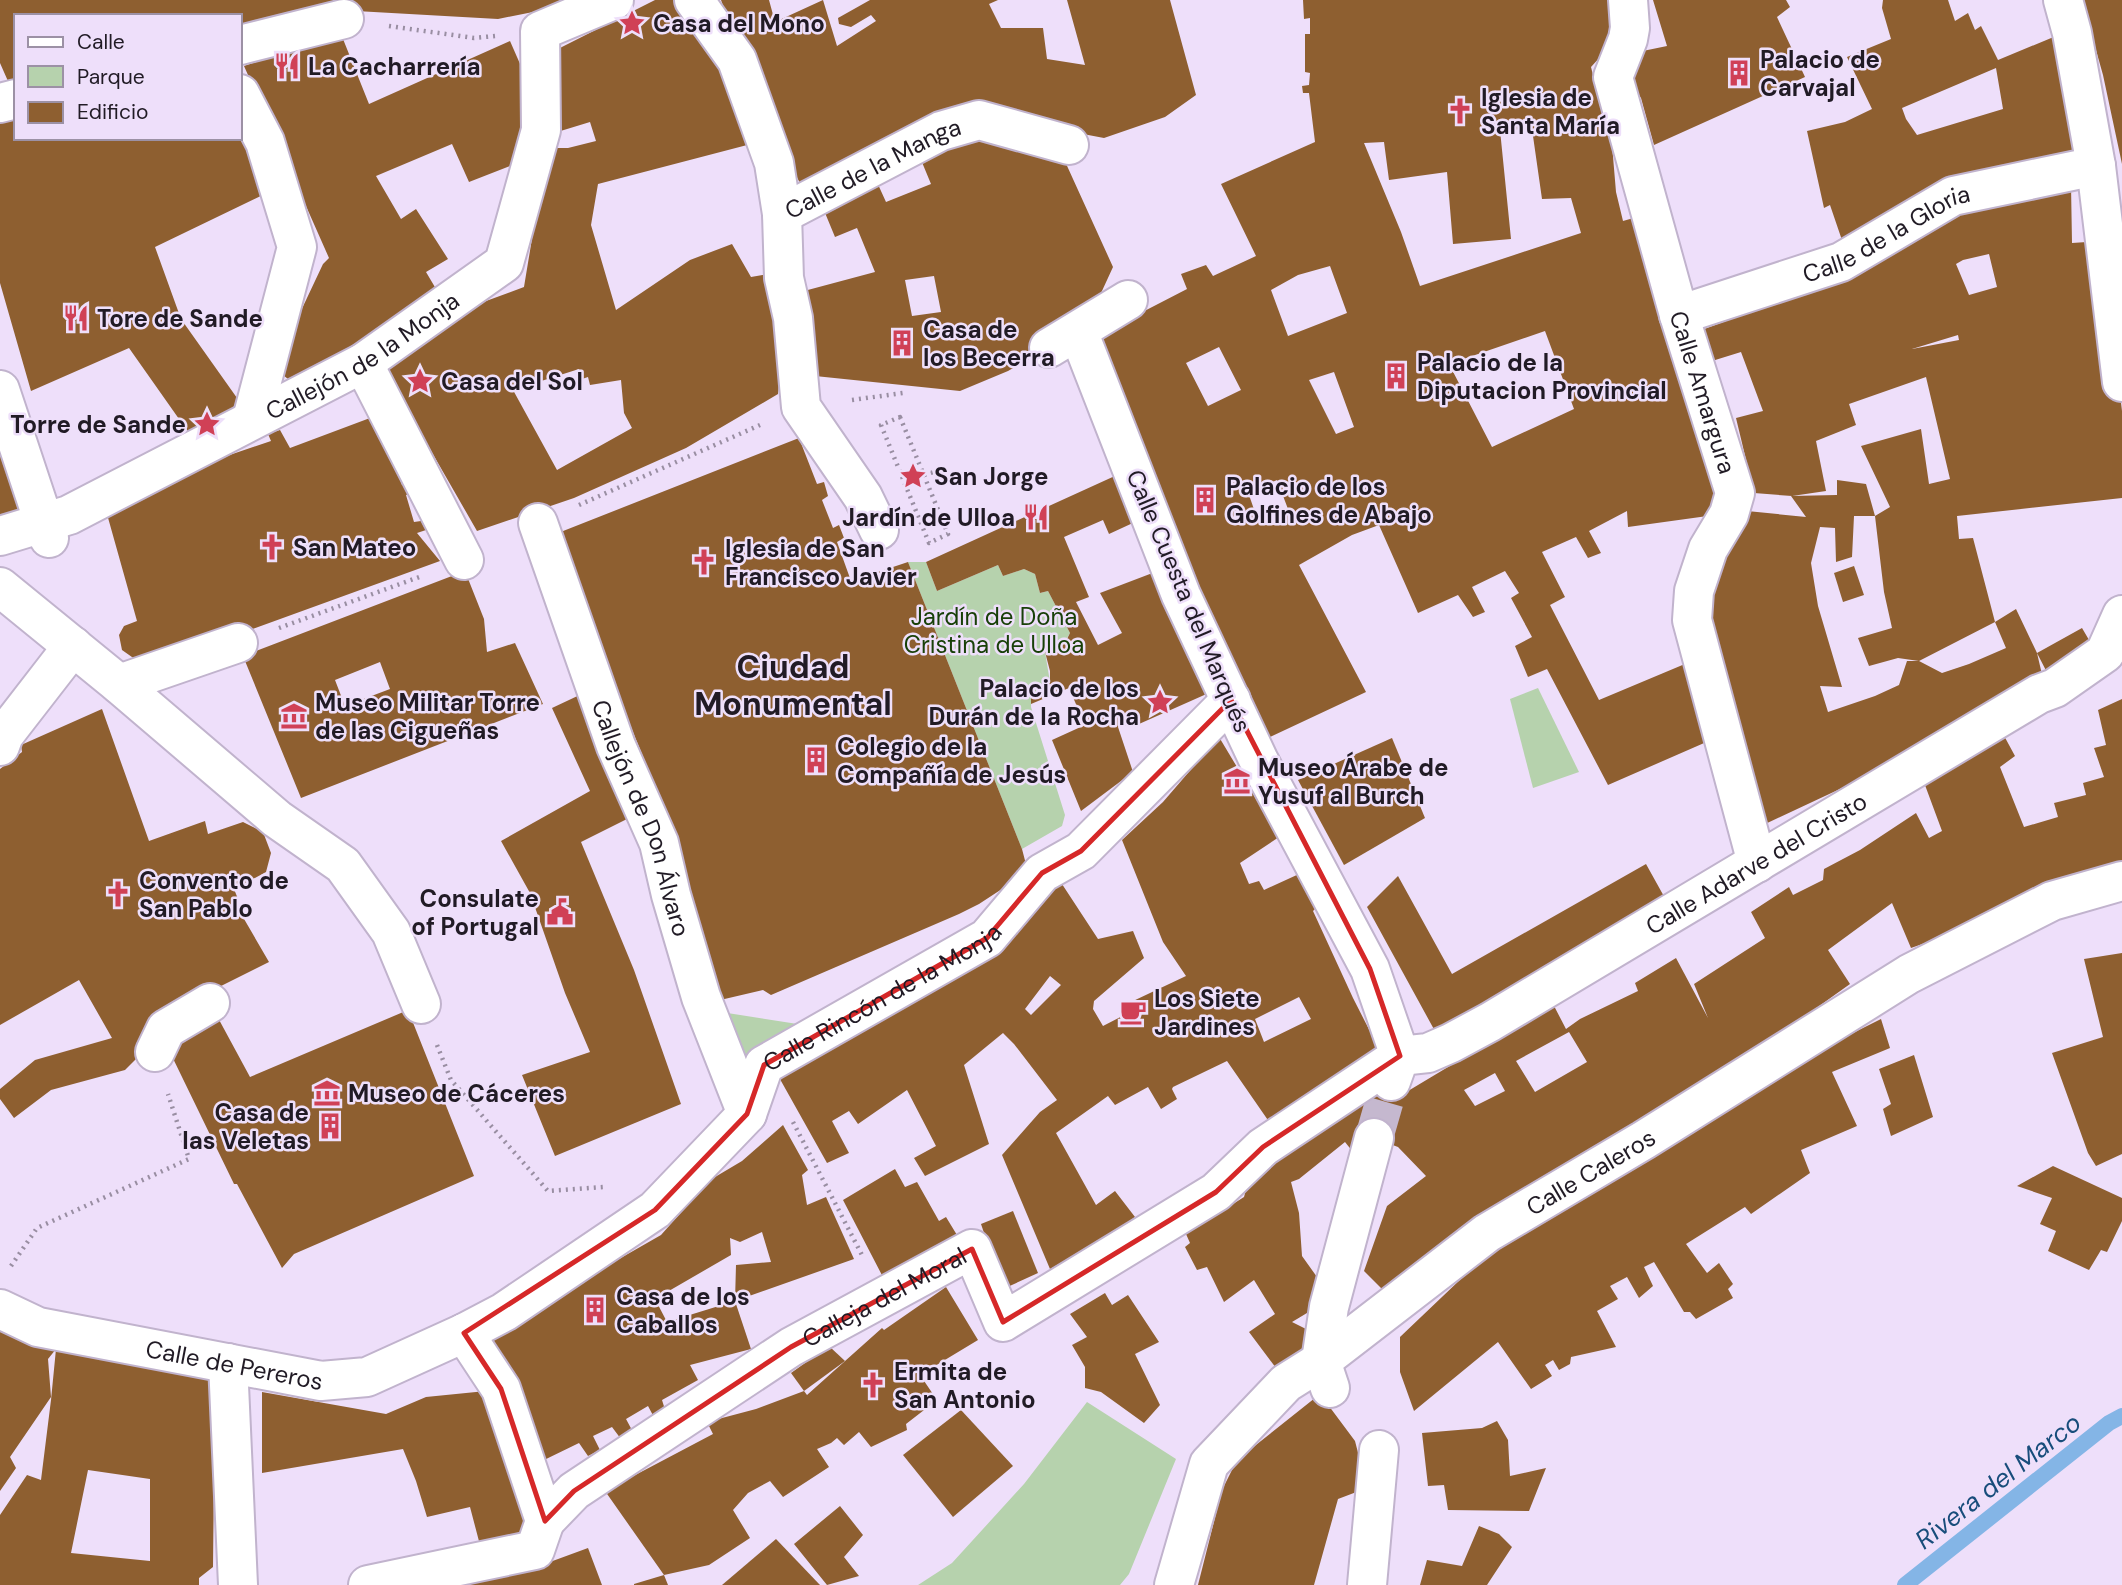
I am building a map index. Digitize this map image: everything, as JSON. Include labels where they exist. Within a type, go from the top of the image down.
[{"type":"street","points":[[540,31],[614,0]]},
{"type":"street","points":[[694,0],[737,61],[774,163],[782,215]]},
{"type":"street","name":"Calle Amargura","points":[[1628,0],[1630,28],[1613,77],[1679,315],[1735,493],[1729,514],[1704,559],[1694,591],[1692,620],[1757,863]]},
{"type":"street","points":[[2063,0],[2073,33],[2096,166],[2122,382]]},
{"type":"street","points":[[242,44],[344,19]]},
{"type":"street","name":"Callejón de la Monja","points":[[0,536],[47,531],[69,515],[363,363],[504,263],[541,130],[540,31]]},
{"type":"street","points":[[242,98],[265,142],[297,247],[252,419]]},
{"type":"street","name":"Calle de la Manga","points":[[879,530],[863,497],[801,407],[793,318],[784,278],[782,215],[941,131],[979,120],[1069,145]]},
{"type":"street","name":"Calle de la Gloria","points":[[1679,315],[1841,262],[1953,196],[2096,166]]},
{"type":"street","name":"Calle Cuesta del Marqués","points":[[1128,300],[1063,340],[1259,761],[1370,969],[1400,1056]]},
{"type":"street","points":[[363,363],[464,560]]},
{"type":"street","points":[[0,390],[47,531]]},
{"type":"street","name":"Callejón de Don Álvaro","points":[[538,523],[616,746],[659,843],[671,895],[701,997],[747,1114]]},
{"type":"street","points":[[0,587],[277,819],[343,865],[391,932],[421,1004]]},
{"type":"street","name":"Calle Adarve del Cristo","points":[[1400,1056],[1428,1053],[1451,1043],[2027,701],[2055,688],[2105,653],[2122,615]]},
{"type":"street","points":[[119,684],[238,643]]},
{"type":"street","points":[[2,741],[73,646]]},
{"type":"street","name":"Calle Rincón de la Monja","points":[[464,1333],[504,1312],[656,1210],[747,1114],[764,1065],[987,938],[1042,873],[1081,851],[1231,700]]},
{"type":"street","name":"Calle Caleros","points":[[1174,1585],[1209,1464],[1286,1383],[1326,1374],[1487,1233],[1644,1140],[1909,974],[2052,901],[2122,881]]},
{"type":"street","points":[[155,1052],[166,1029],[210,1003]]},
{"type":"street","points":[[1386,1096],[1400,1056]]},
{"type":"street","name":"Calleja del Moral","points":[[368,1585],[535,1550],[545,1521],[574,1491],[792,1347],[972,1249],[1003,1322],[1216,1192],[1263,1147],[1400,1056]]},
{"type":"street","points":[[1326,1374],[1329,1307],[1374,1138]]},
{"type":"street","name":"Calle de Pereros","points":[[0,1309],[38,1327],[321,1381],[367,1377],[464,1333]]},
{"type":"street","points":[[464,1333],[501,1389],[545,1521]]},
{"type":"street","points":[[228,1363],[238,1585]]},
{"type":"street","points":[[1367,1585],[1379,1450]]},
{"type":"path","points":[[344,19],[474,38],[540,31]]},
{"type":"path","points":[[900,417],[924,475],[948,534],[929,542],[881,425],[900,417]]},
{"type":"path","points":[[924,475],[937,471]]},
{"type":"path","points":[[421,1004],[451,1080],[548,1191]]},
{"type":"path","points":[[7,1270],[37,1228],[189,1159],[155,1052]]},
{"type":"path","points":[[764,1065],[884,1296]]},
{"type":"highlighted area","points":[[1231,700],[1370,969],[1400,1056],[1263,1147],[1216,1192],[1003,1322],[972,1249],[791,1347],[574,1491],[545,1521],[501,1389],[464,1333],[655,1210],[747,1114],[764,1065],[987,938],[1042,873],[1081,851]]},
{"type":"green space","name":"Jardín de Doña Cristina de Ulloa","points":[[908,562],[926,562],[937,591],[998,565],[1003,576],[1024,569],[1035,574],[1040,593],[1048,591],[1070,633],[1060,646],[1045,652],[1050,682],[1045,693],[1031,694],[1031,707],[1065,815],[1062,826],[1022,849]]},
{"type":"green space","points":[[1538,688],[1579,772],[1533,788],[1510,699]]},
{"type":"green space","points":[[721,1012],[804,1025],[745,1079]]},
{"type":"green space","points":[[1087,1402],[1176,1459],[1129,1574],[1120,1585],[918,1585],[952,1563],[1024,1484]]},
{"type":"building","points":[[0,0],[578,0],[558,7],[498,19],[356,11],[242,39],[242,14],[14,14],[14,87],[11,88],[0,63]]},
{"type":"building","points":[[655,0],[677,0],[721,63],[751,144],[598,184],[591,225],[616,310],[690,260],[732,244],[751,277],[773,273],[787,313],[778,394],[686,448],[574,498],[477,531],[376,355],[437,319],[524,287],[547,148],[568,148],[596,141],[590,122],[554,133],[550,53]],"holes":[[[579,369],[582,379],[588,377],[590,385],[621,380],[624,413],[632,428],[557,470],[513,390]]]},
{"type":"building","points":[[721,0],[769,0],[775,22],[823,0],[837,46],[876,21],[871,15],[851,27],[839,24],[838,18],[870,0],[998,0],[989,4],[1001,28],[1043,28],[1047,59],[1085,65],[1067,0],[1170,0],[1196,95],[1165,117],[1104,138],[1020,122],[803,189],[756,97]]},
{"type":"building","points":[[1303,0],[1614,0],[1609,5],[1611,45],[1591,67],[1593,75],[1606,74],[1616,192],[1623,221],[1637,217],[1722,514],[1628,527],[1627,511],[1589,531],[1601,553],[1588,558],[1576,537],[1542,552],[1565,597],[1550,605],[1599,700],[1692,661],[1711,740],[1608,785],[1547,669],[1528,677],[1515,646],[1532,637],[1511,598],[1519,593],[1505,571],[1472,587],[1485,612],[1473,617],[1458,595],[1418,613],[1379,525],[1352,535],[1299,565],[1366,692],[1270,737],[1186,572],[1096,336],[1187,289],[1181,274],[1206,265],[1213,276],[1256,256],[1221,184],[1315,142],[1309,93],[1303,93],[1302,86],[1309,85],[1310,73],[1305,72],[1305,34],[1310,34],[1310,18],[1304,19]],"holes":[[[1532,129],[1542,199],[1571,198],[1581,233],[1420,286],[1364,143],[1384,142],[1389,180],[1447,172],[1453,244],[1511,239],[1500,130]],[[1330,266],[1347,313],[1288,336],[1271,290],[1298,275]],[[1545,331],[1574,409],[1492,447],[1449,364]],[[1219,347],[1241,390],[1208,406],[1186,363]],[[1334,372],[1354,427],[1336,434],[1309,380]],[[1277,480],[1288,509],[1259,524],[1248,492]]]},
{"type":"building","name":"Palacio de Carvajal","points":[[1653,0],[1786,0],[1790,7],[1777,17],[1805,77],[1654,145],[1641,98],[1631,85],[1638,52],[1667,46]]},
{"type":"building","points":[[1883,0],[1948,0],[1955,21],[1968,13],[1975,30],[1981,26],[1998,60],[2056,36],[2079,157],[1845,249],[1830,205],[1824,208],[1807,131],[1845,122],[1872,109],[1847,57],[1891,39],[1882,8]],"holes":[[[1996,68],[2003,109],[1917,135],[1902,108]]]},
{"type":"building","points":[[2082,0],[2122,0],[2122,164],[2103,75]]},
{"type":"building","points":[[341,34],[369,104],[510,41],[531,89],[525,160],[469,182],[452,144],[376,176],[401,219],[416,209],[448,259],[426,272],[442,299],[297,386],[274,368],[323,264],[329,258],[244,66]]},
{"type":"building","points":[[14,111],[14,140],[242,140],[242,120],[271,191],[155,247],[181,319],[242,405],[191,436],[129,348],[31,391],[0,283],[0,115]]},
{"type":"building","points":[[964,133],[1063,157],[1113,267],[1096,304],[1078,331],[1008,371],[960,391],[815,376],[804,291],[875,272],[857,228],[835,237],[823,208],[876,180],[886,202],[931,184],[919,155]],"holes":[[[934,276],[941,312],[912,316],[905,280]]]},
{"type":"building","points":[[2071,185],[2072,243],[2102,241],[2122,411],[2122,498],[1957,516],[1959,539],[1973,538],[1995,622],[1919,661],[1898,658],[1869,666],[1858,638],[1892,628],[1884,592],[1875,516],[1890,507],[1861,446],[1921,429],[1929,484],[1950,479],[1926,377],[1849,404],[1856,425],[1816,441],[1826,491],[1792,496],[1754,493],[1736,418],[1763,411],[1741,352],[1712,361],[1699,331],[1861,271],[1957,209]],"holes":[[[1989,254],[1997,287],[1969,295],[1956,264]],[[1958,335],[1959,340],[1912,349]]]},
{"type":"building","name":"San Mateo","points":[[378,415],[402,485],[410,483],[413,492],[406,495],[414,522],[421,521],[426,530],[417,533],[440,561],[211,644],[207,633],[150,652],[146,659],[139,662],[122,650],[119,635],[124,626],[137,621],[105,507],[169,485],[168,476],[271,441],[268,434],[280,430],[290,448]]},
{"type":"building","name":"Colegio de la Compañía de Jesús","points":[[799,438],[817,484],[824,482],[828,496],[822,500],[833,528],[839,525],[844,538],[837,542],[851,581],[908,562],[1022,849],[1028,872],[959,914],[771,995],[763,990],[716,1001],[676,838],[553,535]]},
{"type":"building","points":[[0,439],[24,509],[0,518]]},
{"type":"building","points":[[1117,475],[1132,507],[1127,509],[1135,522],[1109,534],[1103,520],[1064,537],[1089,597],[1076,602],[1098,645],[1122,633],[1100,593],[1163,569],[1220,688],[1139,724],[1118,727],[1133,772],[1081,811],[1052,740],[1085,725],[1069,688],[1031,704],[1031,694],[1045,693],[1050,682],[1045,652],[1056,649],[1066,641],[1070,633],[1048,591],[1040,593],[1035,574],[1024,569],[1003,576],[998,565],[937,591],[926,562]]},
{"type":"building","points":[[1837,480],[1866,484],[1875,516],[1854,516],[1852,557],[1836,562],[1835,528],[1820,527],[1811,563],[1818,606],[1842,687],[1820,686],[1828,712],[1899,685],[1907,661],[1919,661],[1942,673],[2006,648],[1995,622],[2016,609],[2037,653],[2044,683],[1904,759],[1763,825],[1712,630],[1712,599],[1719,563],[1747,511],[1806,517],[1791,496],[1837,495]]},
{"type":"building","points":[[1854,566],[1864,595],[1843,602],[1834,573]]},
{"type":"building","points":[[465,571],[484,619],[487,652],[515,643],[543,704],[301,798],[243,656]],"holes":[[[380,662],[390,689],[345,706],[335,680]]]},
{"type":"building","points":[[2082,628],[2099,657],[2055,688],[2037,653]]},
{"type":"building","points":[[586,692],[637,814],[581,842],[634,970],[681,1104],[555,1156],[522,1075],[590,1052],[565,993],[530,893],[501,841],[590,791],[552,708]]},
{"type":"building","points":[[2122,699],[2122,873],[1911,948],[1892,903],[1828,950],[1850,984],[1773,1039],[1467,1224],[1385,1292],[1364,1271],[1387,1206],[1426,1176],[1398,1147],[1374,1138],[1353,1152],[1345,1142],[1299,1179],[1291,1182],[1299,1213],[1302,1256],[1332,1298],[1292,1322],[1316,1334],[1282,1376],[1249,1332],[1275,1314],[1254,1280],[1224,1302],[1207,1267],[1197,1270],[1185,1247],[1190,1243],[1186,1234],[1244,1197],[1249,1179],[1363,1088],[1398,1097],[1553,1004],[1566,1029],[1580,1019],[1638,991],[1635,983],[1676,958],[1708,1018],[1694,984],[1765,938],[1751,912],[1789,887],[1793,895],[1823,880],[1824,869],[1860,850],[1916,813],[1929,838],[1942,831],[1922,777],[2002,732],[2015,756],[2000,767],[2024,827],[2058,817],[2054,803],[2086,795],[2083,783],[2104,777],[2094,748],[2106,745],[2098,710]],"holes":[[[1569,1032],[1587,1062],[1535,1092],[1516,1061]],[[1495,1073],[1505,1091],[1475,1106],[1464,1090]]]},
{"type":"building","name":"Convento de San Pablo","points":[[102,709],[149,841],[205,821],[208,834],[243,822],[263,832],[271,853],[266,872],[234,889],[238,899],[233,900],[269,962],[207,993],[125,1070],[51,1090],[14,1118],[0,1099],[0,1089],[35,1060],[112,1038],[79,980],[0,1025],[0,769],[22,752],[21,745]]},
{"type":"building","points":[[1219,737],[1279,837],[1240,863],[1249,884],[1259,881],[1264,890],[1299,874],[1315,909],[1313,911],[1381,1053],[1274,1129],[1227,1061],[1173,1087],[1177,1099],[1161,1109],[1148,1087],[1115,1105],[1108,1096],[1056,1133],[1096,1205],[1115,1191],[1135,1217],[1113,1234],[1050,1269],[1002,1155],[1040,1112],[1057,1100],[1003,1033],[964,1065],[989,1144],[925,1176],[914,1158],[936,1146],[907,1090],[858,1124],[849,1111],[832,1121],[849,1153],[827,1163],[776,1072],[1060,881],[1098,939],[1133,931],[1144,958],[1094,1001],[1093,1009],[1103,1026],[1134,1010],[1131,1002],[1186,976],[1163,942],[1122,840],[1163,802]],"holes":[[[1050,976],[1061,985],[1031,1015],[1025,1009]],[[1299,997],[1311,1019],[1264,1042],[1255,1019]]]},
{"type":"building","points":[[1392,738],[1425,818],[1344,865],[1298,780]]},
{"type":"building","points":[[1646,864],[1666,900],[1436,1033],[1367,907],[1398,876],[1452,974]]},
{"type":"building","points":[[2122,953],[2122,1154],[2096,1166],[2088,1153],[2052,1053],[2103,1037],[2084,959]]},
{"type":"building","name":"Casa de las Veletas","points":[[408,1010],[474,1176],[294,1254],[282,1268],[237,1184],[234,1184],[165,1042],[217,1016],[250,1077]]},
{"type":"building","points":[[1881,1019],[1890,1048],[1832,1072],[1857,1126],[1801,1150],[1810,1173],[1751,1214],[1745,1207],[1686,1244],[1707,1273],[1719,1263],[1733,1284],[1728,1289],[1733,1298],[1696,1319],[1690,1312],[1684,1312],[1654,1262],[1644,1267],[1653,1286],[1639,1298],[1627,1277],[1610,1286],[1618,1299],[1597,1311],[1616,1347],[1571,1357],[1570,1364],[1559,1370],[1553,1360],[1545,1365],[1552,1376],[1531,1389],[1498,1342],[1414,1411],[1400,1372],[1400,1337],[1485,1256],[1819,1050]]},
{"type":"building","points":[[1914,1055],[1933,1117],[1891,1136],[1883,1109],[1891,1104],[1879,1069]]},
{"type":"building","name":"Casa de los Caballos","points":[[783,1125],[808,1170],[802,1175],[807,1205],[826,1197],[854,1259],[735,1301],[751,1349],[690,1365],[698,1380],[662,1400],[667,1416],[656,1421],[648,1406],[626,1419],[633,1432],[621,1439],[612,1427],[593,1436],[600,1450],[588,1456],[579,1443],[542,1461],[481,1338],[661,1235],[710,1180],[742,1161]],"holes":[[[762,1232],[771,1262],[736,1265],[735,1301],[667,1322],[655,1299],[731,1255],[730,1238],[740,1242]]]},
{"type":"building","points":[[2053,1166],[2122,1198],[2122,1221],[2107,1252],[2101,1250],[2089,1270],[2048,1251],[2056,1231],[2040,1224],[2052,1198],[2017,1186]]},
{"type":"building","points":[[895,1169],[905,1187],[917,1182],[939,1221],[946,1217],[960,1240],[885,1281],[843,1200]]},
{"type":"building","points":[[1013,1211],[1038,1273],[1003,1289],[981,1224]]},
{"type":"building","points":[[946,1287],[978,1340],[920,1375],[937,1400],[906,1424],[907,1430],[871,1447],[859,1432],[844,1445],[837,1438],[817,1449],[829,1467],[783,1497],[770,1481],[748,1493],[733,1510],[750,1538],[709,1565],[664,1575],[605,1491],[713,1434],[707,1422],[756,1409],[804,1391],[807,1395],[882,1328],[884,1330]]},
{"type":"building","points":[[1105,1293],[1112,1305],[1128,1295],[1159,1342],[1135,1354],[1160,1405],[1144,1423],[1101,1392],[1085,1388],[1085,1367],[1072,1345],[1087,1337],[1070,1314]]},
{"type":"building","points":[[0,1323],[56,1349],[48,1359],[51,1397],[10,1457],[16,1468],[0,1491]]},
{"type":"building","points":[[829,1346],[845,1361],[804,1391],[791,1373]]},
{"type":"building","points":[[56,1349],[215,1381],[213,1567],[199,1578],[199,1585],[0,1585],[0,1515],[27,1475],[41,1480]],"holes":[[[88,1470],[150,1479],[150,1561],[71,1553]]]},
{"type":"building","points":[[496,1390],[517,1495],[527,1530],[480,1545],[470,1507],[427,1517],[403,1449],[262,1473],[262,1392],[386,1414],[426,1397]]},
{"type":"building","points":[[1320,1394],[1355,1441],[1367,1488],[1338,1499],[1314,1585],[1198,1585],[1222,1490],[1237,1460]]},
{"type":"building","points":[[961,1410],[1013,1466],[953,1517],[903,1455]]},
{"type":"building","points":[[1497,1421],[1508,1440],[1510,1476],[1546,1468],[1529,1511],[1448,1510],[1444,1485],[1428,1486],[1422,1433],[1482,1428]]},
{"type":"building","points":[[840,1506],[863,1535],[844,1557],[859,1576],[827,1585],[794,1544]]},
{"type":"building","points":[[1479,1526],[1499,1534],[1512,1547],[1487,1585],[1420,1585],[1427,1560],[1462,1566]]},
{"type":"building","points":[[776,1539],[820,1585],[722,1585]]},
{"type":"building","points":[[588,1548],[602,1585],[439,1585],[539,1566]]},
{"type":"building","points":[[664,1575],[668,1585],[634,1585],[634,1584]]},
{"type":"waterway","name":"Rivera del Marco","points":[[1905,1585],[2109,1423],[2122,1416]]},
{"type":"tunnel","points":[[1374,1138],[1386,1096]]},
{"type":"place","name":"Casa del Mono","points":[[632,23]]},
{"type":"place","name":"La Cacharrería","points":[[287,66]]},
{"type":"place","name":"Palacio de Carvajal","points":[[1739,73]]},
{"type":"place","name":"Iglesia de Santa María","points":[[1460,111]]},
{"type":"place","name":"Tore de Sande","points":[[76,318]]},
{"type":"place","name":"Casa de los Becerra","points":[[902,343]]},
{"type":"place","name":"Palacio de la Diputacion Provincial","points":[[1396,376]]},
{"type":"place","name":"Casa del Sol","points":[[420,381]]},
{"type":"place","name":"Torre de Sande","points":[[207,424]]},
{"type":"place","name":"San Jorge","points":[[913,476]]},
{"type":"place","name":"Palacio de los Golfines de Abajo","points":[[1205,500]]},
{"type":"place","name":"Jardín de Ulloa","points":[[1036,517]]},
{"type":"place","name":"San Mateo","points":[[272,547]]},
{"type":"place","name":"Iglesia de San Francisco Javier","points":[[704,562]]},
{"type":"place","name":"Palacio de los Durán de la Rocha","points":[[1160,702]]},
{"type":"place","name":"Museo Militar Torre de las Cigueñas","points":[[294,716]]},
{"type":"place","name":"Colegio de la Compañía de Jesús","points":[[816,760]]},
{"type":"place","name":"Museo Árabe de Yusuf al Burch","points":[[1237,781]]},
{"type":"place","name":"Convento de San Pablo","points":[[118,894]]},
{"type":"place","name":"Consulate of Portugal","points":[[560,912]]},
{"type":"place","name":"Los Siete Jardines","points":[[1133,1012]]},
{"type":"place","name":"Museo de Cáceres","points":[[327,1093]]},
{"type":"place","name":"Casa de las Veletas","points":[[330,1126]]},
{"type":"place","name":"Casa de los Caballos","points":[[595,1310]]},
{"type":"place","name":"Ermita de San Antonio","points":[[873,1385]]},
{"type":"district","name":"Ciudad Monumental","points":[[793,686]]}]
